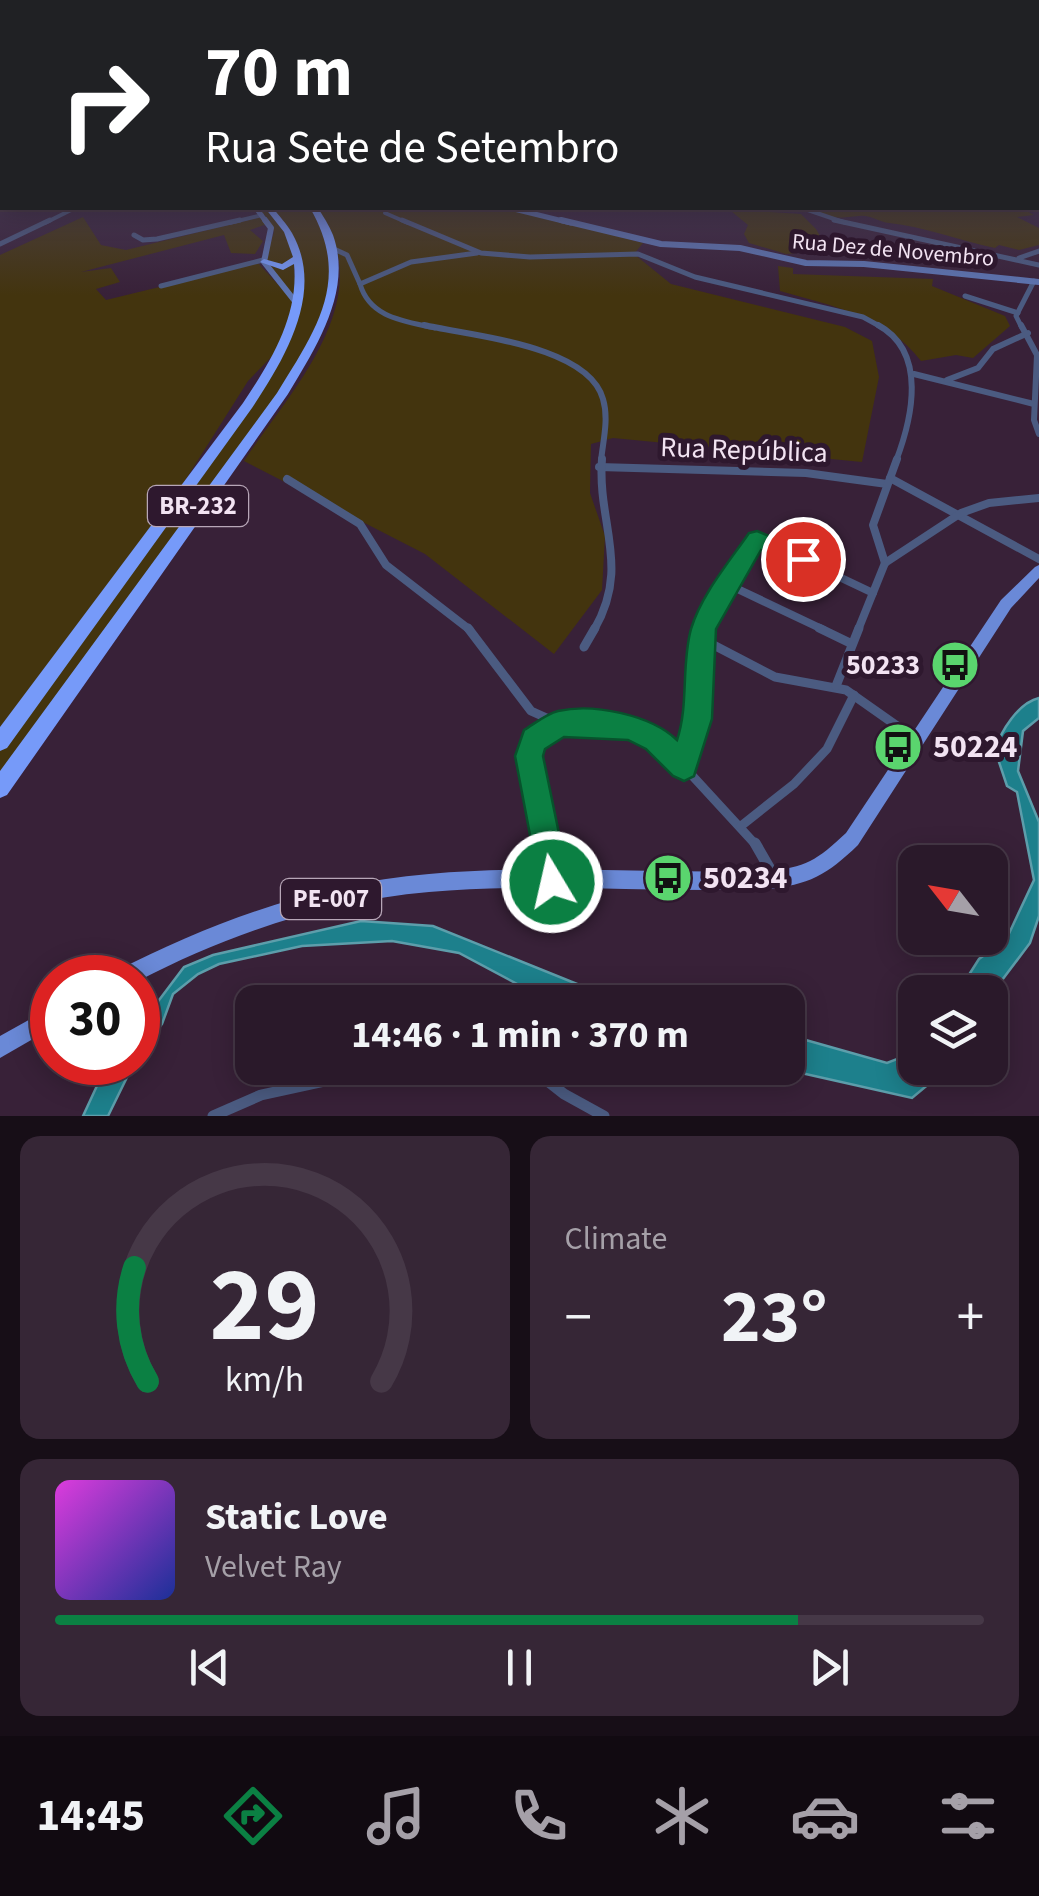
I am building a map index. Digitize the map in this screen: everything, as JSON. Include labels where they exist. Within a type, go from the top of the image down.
[{"type":"highway","name":"BR-232","points":[[0,788],[282,394],[316,339],[332,296],[334,249],[330,233],[315,210]]},
{"type":"highway","points":[[263,261],[282,267],[300,257],[290,236],[266,211]]},
{"type":"highway","name":"BR-232","points":[[0,742],[248,405],[284,349],[303,288],[300,257]]},
{"type":"main road","name":"Rua Dez de Novembro","points":[[518,210],[648,242],[740,248],[806,263],[864,264],[1037,282]]},
{"type":"main road","points":[[266,211],[271,232],[263,261],[298,306]]},
{"type":"main road","name":"PE-007","points":[[160,958],[258,917],[352,894],[477,880],[775,879],[817,868],[852,839],[1006,604],[1039,570]]},
{"type":"main road","points":[[0,1048],[30,1030]]},
{"type":"street","points":[[0,244],[70,210]]},
{"type":"street","points":[[807,210],[830,220],[1019,258],[1039,266]]},
{"type":"street","points":[[134,235],[157,239],[266,211]]},
{"type":"street","points":[[385,213],[480,253]]},
{"type":"street","points":[[638,254],[648,242]]},
{"type":"street","points":[[334,249],[346,255],[366,302],[383,314],[546,351],[600,389],[604,408],[600,468],[613,531],[612,594],[607,610],[584,647]]},
{"type":"street","points":[[1019,258],[1039,251]]},
{"type":"street","points":[[360,284],[411,262],[480,253],[530,257],[638,254],[695,277],[870,320],[885,328],[903,348],[914,374],[906,434],[873,526],[885,563]]},
{"type":"street","points":[[161,286],[263,261]]},
{"type":"street","points":[[1037,282],[1016,319],[1038,355],[1039,434]]},
{"type":"street","points":[[964,296],[1018,312]]},
{"type":"street","points":[[947,380],[978,368],[993,349],[1028,333]]},
{"type":"street","points":[[914,374],[947,380],[1036,408]]},
{"type":"street","name":"Rua República","points":[[600,468],[806,473],[888,481],[961,514],[1039,559]]},
{"type":"street","points":[[287,480],[360,524],[386,565],[464,622],[530,711],[560,724],[609,724],[640,730],[665,746],[741,826],[775,879]]},
{"type":"street","points":[[836,686],[885,563],[961,514],[989,503],[1039,498]]},
{"type":"street","points":[[684,766],[698,719],[706,624],[757,539],[873,594]]},
{"type":"street","points":[[727,584],[850,643]]},
{"type":"street","points":[[702,640],[775,678],[836,686],[917,740]]},
{"type":"street","points":[[741,826],[794,784],[828,749],[854,695]]},
{"type":"street","points":[[552,882],[529,756],[539,734],[560,724]]},
{"type":"street","points":[[214,1115],[260,1095],[306,1085]]},
{"type":"street","points":[[553,1085],[604,1116]]},
{"type":"shaded area","points":[[259,210],[270,210],[292,241],[297,302],[265,261],[274,232]]},
{"type":"shaded area","points":[[274,210],[516,210],[643,243],[634,254],[671,284],[845,327],[872,341],[879,377],[862,462],[613,438],[591,444],[590,493],[605,536],[602,590],[554,654],[425,554],[244,461],[326,335],[340,279],[337,251],[325,316],[285,386],[0,791],[0,735],[199,473],[279,349],[248,381],[155,528],[0,731],[0,255],[83,217],[101,245],[126,250],[261,217],[267,224],[250,230],[263,241],[255,254],[231,253],[224,235],[81,272],[111,268],[120,282],[96,289],[106,300],[258,263],[297,305],[302,292],[302,266],[288,229]]},
{"type":"shaded area","points":[[810,210],[1025,210],[1034,215],[1017,217],[1039,228],[1039,245],[1019,250],[999,245],[995,248],[866,216],[819,215]]},
{"type":"shaded area","points":[[731,211],[801,214],[828,250],[786,254],[749,243],[744,234],[748,225]]},
{"type":"shaded area","points":[[778,266],[793,268],[793,274],[933,279],[932,286],[1005,316],[1010,326],[973,358],[956,355],[921,361],[892,333],[875,323],[780,291]]},
{"type":"water","points":[[1039,698],[1039,718],[1023,731],[1018,771],[1039,822],[1039,916],[1030,943],[1006,975],[969,975],[985,955],[1008,955],[1008,936],[1034,880],[1017,792],[1007,786],[995,750],[1011,719]]},
{"type":"water","points":[[361,921],[433,926],[580,985],[519,985],[459,953],[392,941],[302,946],[219,964],[198,974],[173,994],[160,1027],[160,999],[184,967],[213,955]]},
{"type":"water","points":[[805,1040],[887,1063],[898,1059],[898,1085],[928,1085],[912,1098],[805,1074]]},
{"type":"water","points":[[97,1085],[123,1085],[108,1116],[83,1116]]},
{"type":"place","name":"50233","points":[[955,665]]},
{"type":"place","name":"50224","points":[[898,747]]},
{"type":"place","name":"50234","points":[[668,878]]},
{"type":"route","points":[[552,882],[529,756],[534,740],[560,724],[630,727],[656,739],[684,766],[698,719],[704,629],[727,584],[757,539],[803,559]]}]
